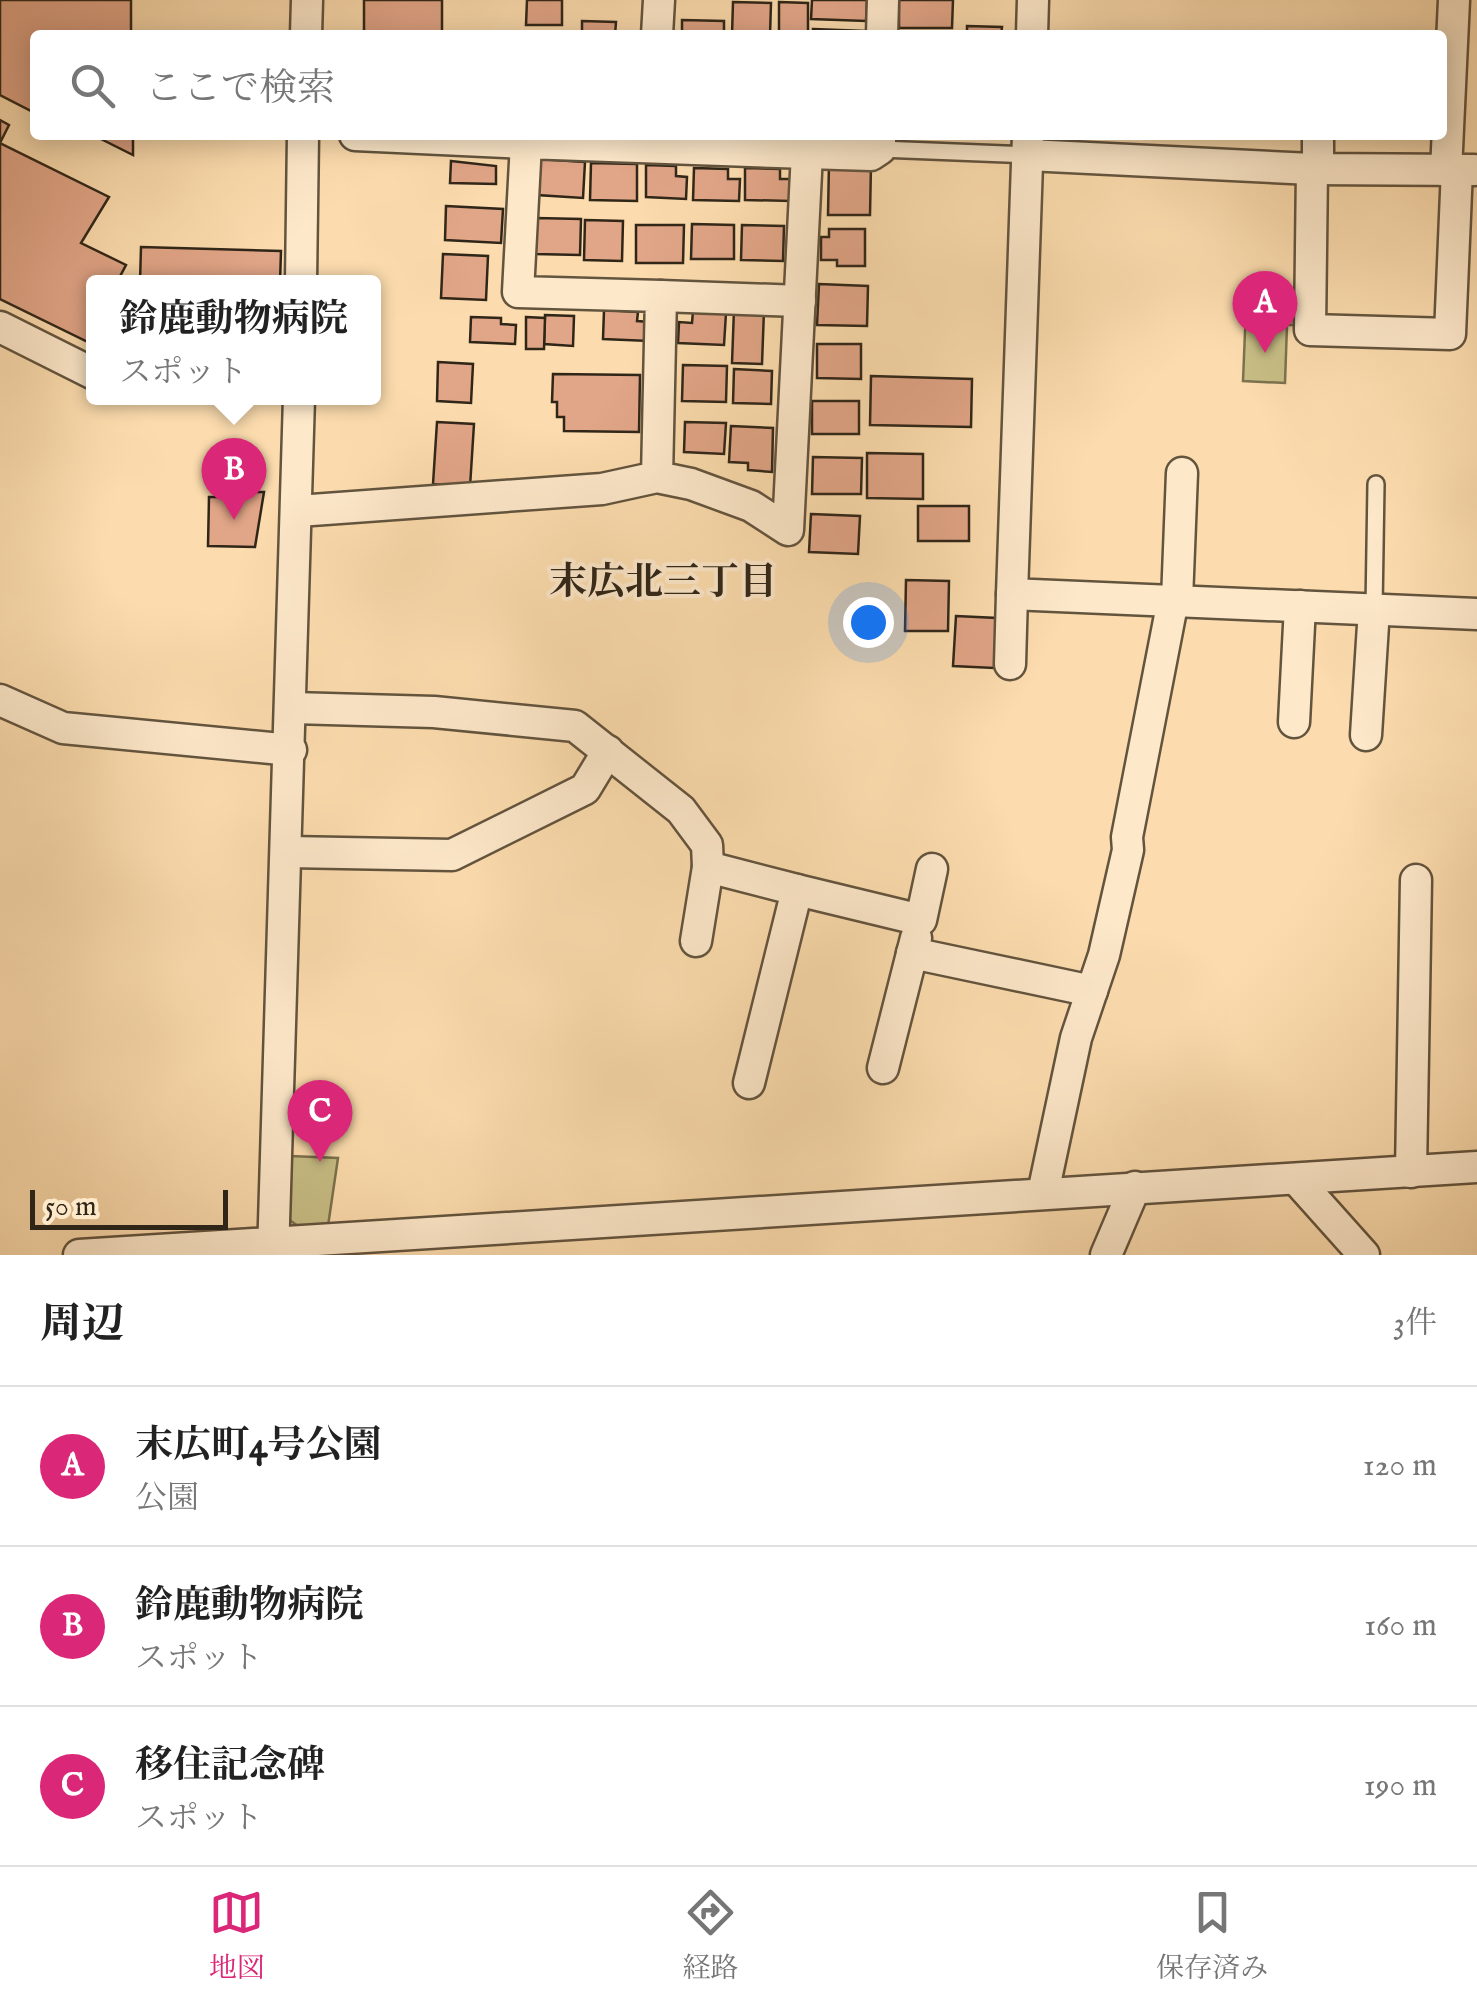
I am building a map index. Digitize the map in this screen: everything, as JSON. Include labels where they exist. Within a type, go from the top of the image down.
[{"type":"street","points":[[306,30],[307,0]]},
{"type":"street","points":[[657,30],[658,0]]},
{"type":"street","points":[[882,30],[883,0]]},
{"type":"street","points":[[1032,30],[1033,0]]},
{"type":"street","points":[[1318,140],[1310,330],[1450,334],[1460,170],[1454,0]]},
{"type":"street","points":[[301,275],[304,140]]},
{"type":"street","points":[[450,140],[526,144],[654,141],[871,155],[880,142]]},
{"type":"street","points":[[526,144],[518,292],[800,300]]},
{"type":"street","points":[[1010,664],[1028,145],[1315,168],[1460,170]]},
{"type":"street","points":[[298,511],[602,489],[657,478],[691,484],[751,506],[788,530],[807,153]]},
{"type":"street","points":[[657,478],[661,296]]},
{"type":"street","points":[[0,327],[86,370]]},
{"type":"street","points":[[274,1249],[299,405]]},
{"type":"street","points":[[1044,1193],[1076,1038],[1128,850],[1140,761],[1175,600],[1182,473]]},
{"type":"street","points":[[1012,594],[1477,614]]},
{"type":"street","points":[[1294,722],[1300,606]]},
{"type":"street","points":[[1366,736],[1374,609]]},
{"type":"street","points":[[0,700],[63,728],[291,750]]},
{"type":"street","points":[[292,708],[434,712],[576,726],[681,810],[707,845],[708,868],[696,941]]},
{"type":"street","points":[[288,852],[452,855],[585,788],[608,751]]},
{"type":"street","points":[[708,868],[920,920]]},
{"type":"street","points":[[882,1068],[932,869]]},
{"type":"street","points":[[1411,1172],[1416,880]]},
{"type":"street","points":[[750,1084],[797,890]]},
{"type":"street","points":[[912,953],[1092,991]]},
{"type":"street","points":[[84,1255],[274,1249],[1135,1186],[1477,1167]]},
{"type":"street","points":[[1297,1180],[1364,1255]]},
{"type":"street","points":[[1106,1255],[1135,1186]]},
{"type":"lane","points":[[880,142],[1028,145]]},
{"type":"lane","points":[[1374,609],[1376,484]]},
{"type":"shaded area","points":[[1246,307],[1300,309],[1299,325],[1287,325],[1285,383],[1243,381]]},
{"type":"shaded area","points":[[290,1156],[338,1158],[328,1226],[298,1226],[288,1219]]},
{"type":"building","points":[[0,0],[131,0],[131,30],[30,30],[30,110],[0,95]]},
{"type":"building","points":[[364,0],[442,0],[442,30],[364,30]]},
{"type":"building","points":[[527,0],[562,0],[562,25],[526,25]]},
{"type":"building","points":[[812,0],[867,0],[866,21],[811,19]]},
{"type":"building","points":[[899,0],[953,0],[952,28],[899,28]]},
{"type":"building","points":[[733,2],[771,3],[770,30],[732,30]]},
{"type":"building","points":[[779,2],[808,3],[808,30],[779,30]]},
{"type":"building","points":[[682,20],[724,21],[724,30],[682,30]]},
{"type":"building","points":[[582,21],[616,22],[615,30],[582,30]]},
{"type":"building","points":[[967,26],[1002,27],[1002,30],[967,30]]},
{"type":"building","points":[[0,120],[9,125],[0,143]]},
{"type":"building","points":[[103,140],[133,140],[133,155]]},
{"type":"building","points":[[0,143],[109,197],[81,243],[126,265],[121,275],[86,275],[86,341],[0,299]]},
{"type":"building","points":[[539,159],[585,162],[583,198],[537,195]]},
{"type":"building","points":[[451,161],[496,166],[496,184],[450,183]]},
{"type":"building","points":[[591,163],[637,164],[637,201],[590,200]]},
{"type":"building","points":[[829,163],[871,164],[870,215],[828,215]]},
{"type":"building","points":[[646,165],[676,166],[676,176],[687,177],[686,199],[646,197]]},
{"type":"building","points":[[694,168],[728,169],[728,179],[740,179],[739,201],[693,200]]},
{"type":"building","points":[[745,168],[780,169],[780,179],[792,179],[791,201],[745,200]]},
{"type":"building","points":[[446,206],[503,209],[501,243],[445,240]]},
{"type":"building","points":[[536,218],[581,219],[580,255],[535,254]]},
{"type":"building","points":[[585,220],[623,221],[622,261],[584,260]]},
{"type":"building","points":[[692,224],[734,225],[734,259],[691,259]]},
{"type":"building","points":[[636,225],[684,225],[683,263],[636,263]]},
{"type":"building","points":[[742,225],[784,226],[783,261],[741,260]]},
{"type":"building","points":[[829,229],[865,229],[865,266],[837,266],[837,260],[821,260],[821,237],[829,237]]},
{"type":"building","points":[[141,247],[281,251],[280,275],[140,275]]},
{"type":"building","points":[[443,254],[488,256],[486,300],[441,298]]},
{"type":"building","points":[[819,284],[868,286],[867,326],[817,325]]},
{"type":"building","points":[[734,309],[764,310],[762,364],[732,363]]},
{"type":"building","points":[[604,310],[638,312],[637,321],[650,322],[649,341],[603,339]]},
{"type":"building","points":[[693,311],[726,313],[724,345],[678,343],[679,322],[692,323]]},
{"type":"building","points":[[545,315],[574,316],[573,346],[544,344]]},
{"type":"building","points":[[471,317],[501,318],[501,324],[516,325],[515,344],[470,342]]},
{"type":"building","points":[[526,317],[545,318],[544,349],[526,349]]},
{"type":"building","points":[[817,344],[861,344],[861,379],[817,378]]},
{"type":"building","points":[[438,362],[473,364],[471,403],[437,401]]},
{"type":"building","points":[[683,365],[727,366],[726,402],[682,401]]},
{"type":"building","points":[[734,369],[772,371],[771,404],[733,403]]},
{"type":"building","points":[[553,374],[640,375],[639,432],[564,431],[564,417],[557,417],[557,402],[552,402]]},
{"type":"building","points":[[871,376],[972,379],[971,427],[870,425]]},
{"type":"building","points":[[812,401],[859,401],[859,434],[812,434]]},
{"type":"building","points":[[437,422],[474,424],[470,487],[433,484]]},
{"type":"building","points":[[685,422],[726,423],[724,454],[684,452]]},
{"type":"building","points":[[731,426],[773,428],[772,472],[748,470],[748,463],[729,462]]},
{"type":"building","points":[[867,453],[923,454],[923,499],[867,498]]},
{"type":"building","points":[[813,457],[862,458],[861,494],[812,494]]},
{"type":"building","points":[[222,492],[264,492],[255,547],[208,546],[209,497],[222,497]]},
{"type":"building","points":[[918,506],[969,506],[969,541],[918,541]]},
{"type":"building","points":[[811,514],[860,516],[858,554],[809,552]]},
{"type":"building","points":[[906,580],[949,581],[948,631],[905,631]]},
{"type":"building","points":[[956,616],[997,618],[994,668],[953,666]]},
{"type":"place","name":"末広町4号公園","points":[[1265,353]]},
{"type":"place","name":"鈴鹿動物病院","points":[[234,520]]},
{"type":"place","name":"移住記念碑","points":[[320,1162]]},
{"type":"district","name":"末広北三丁目","points":[[663,584]]}]
